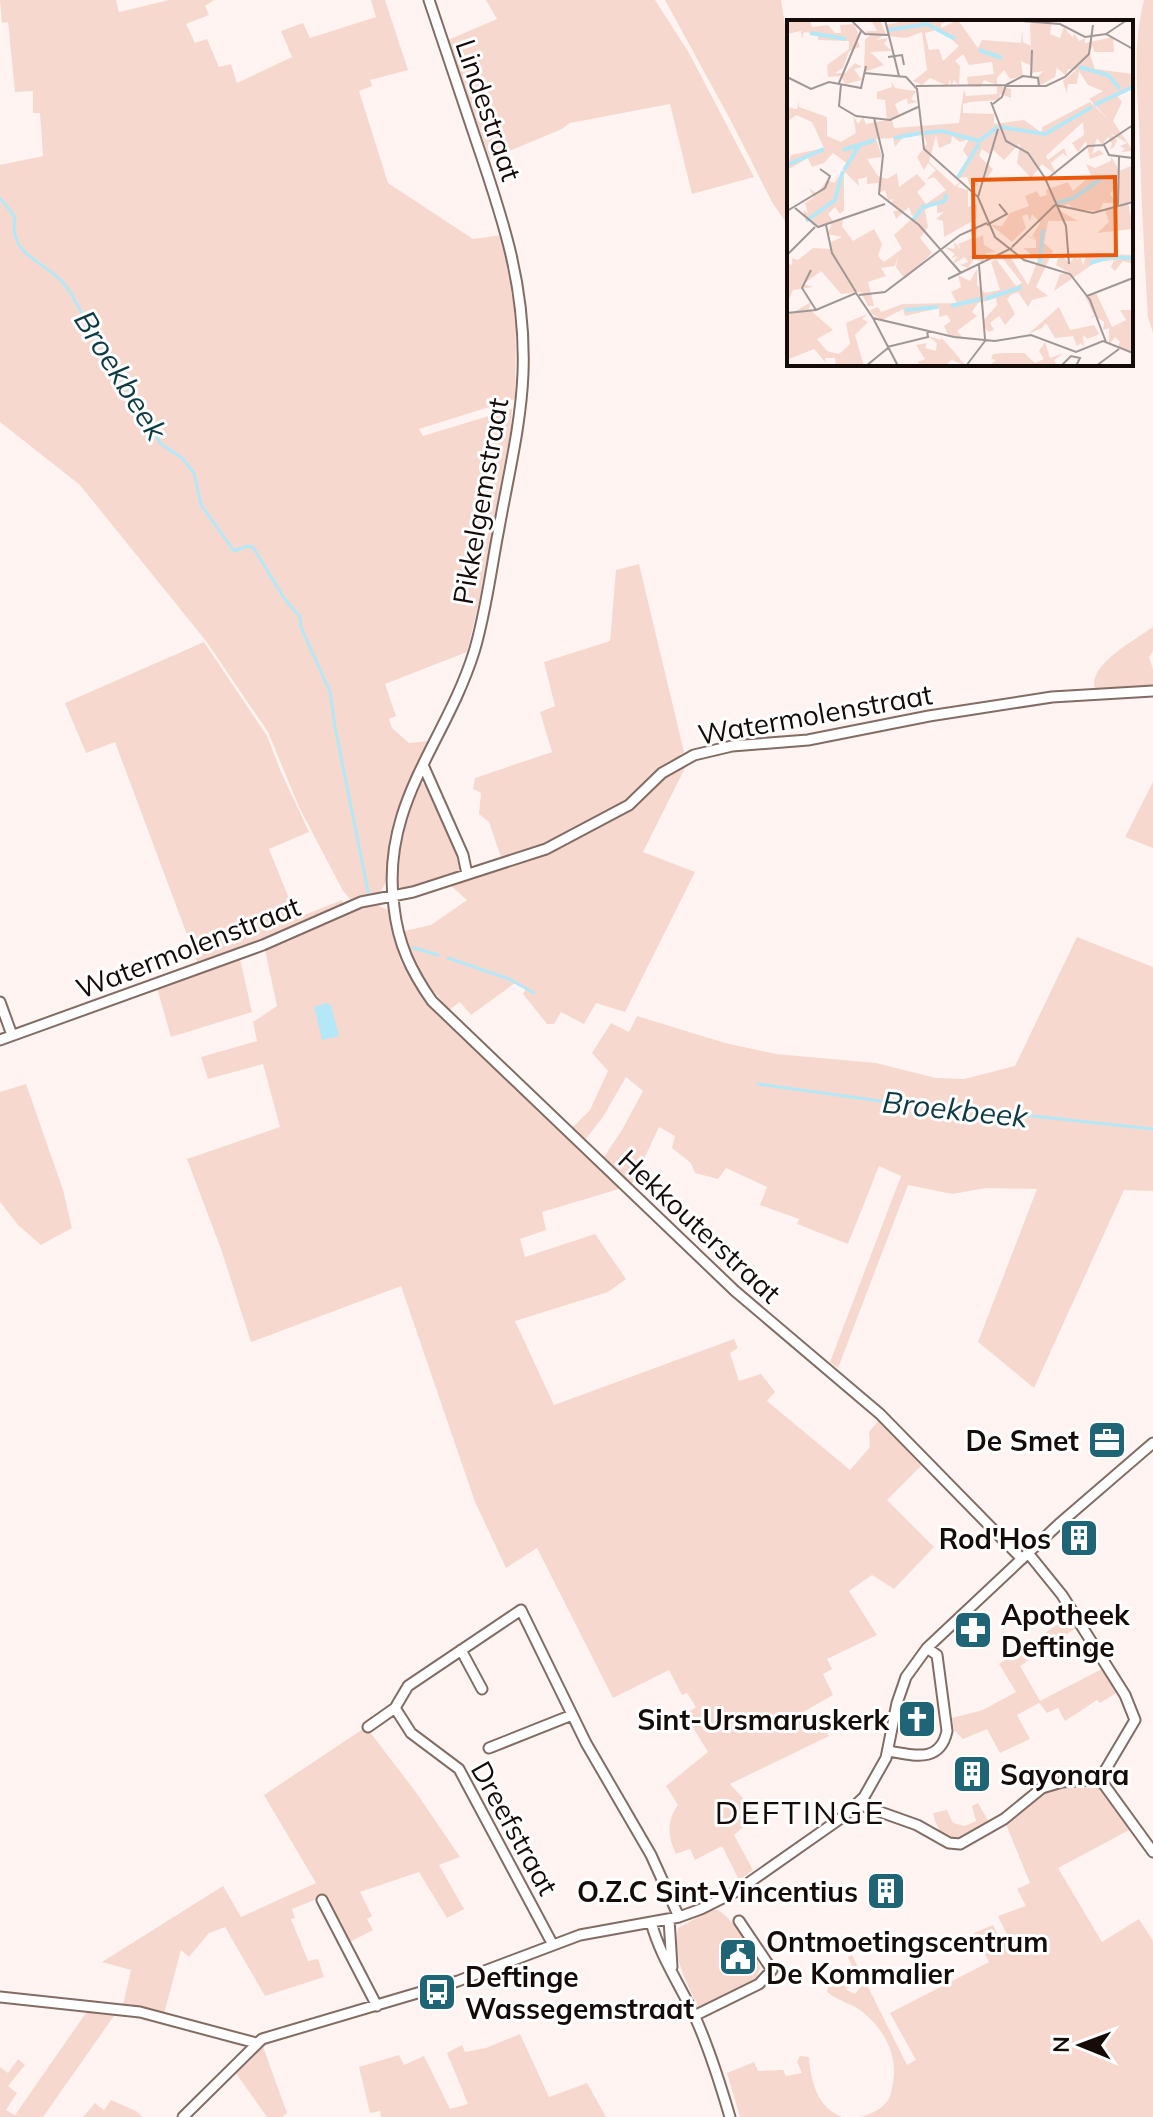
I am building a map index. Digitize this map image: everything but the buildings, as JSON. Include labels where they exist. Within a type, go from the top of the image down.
[{"type":"street","name":"Lindestraat","points":[[429,0],[508,234]]},
{"type":"street","name":"Pikkelgemstraat","points":[[392,896],[391,865],[396,830],[465,676],[478,639],[522,399],[521,313],[508,234]]},
{"type":"street","name":"Watermolenstraat","points":[[467,874],[546,849],[629,805],[670,767],[694,755],[720,748],[808,740],[929,716],[1052,697],[1153,691]]},
{"type":"street","points":[[392,896],[467,874],[463,855],[423,765]]},
{"type":"street","name":"Watermolenstraat","points":[[0,1040],[263,945],[351,906],[392,896]]},
{"type":"street","name":"Hekkouterstraat","points":[[392,896],[398,937],[405,958],[432,1001],[735,1291],[880,1414],[1062,1595],[1121,1687],[1135,1720],[1100,1779]]},
{"type":"street","points":[[0,1002],[12,1035]]},
{"type":"street","points":[[183,2117],[262,2039],[479,1974],[580,1935],[674,1918],[737,1891],[858,1804],[874,1783],[888,1751],[899,1694],[911,1668],[927,1648],[1153,1443]]},
{"type":"street","points":[[368,1727],[395,1708],[408,1686],[521,1610],[572,1715],[651,1855],[674,1918],[672,1970]]},
{"type":"street","points":[[888,1751],[925,1755],[937,1751],[945,1739],[947,1731],[937,1655],[927,1648]]},
{"type":"street","points":[[461,1650],[482,1689]]},
{"type":"street","name":"Dreefstraat","points":[[395,1708],[411,1733],[459,1769],[553,1945]]},
{"type":"street","name":"Dreefstraat","points":[[489,1748],[572,1715]]},
{"type":"street","points":[[858,1804],[917,1825],[949,1843],[960,1844],[993,1826],[1042,1788],[1062,1782],[1100,1779],[1153,1852]]},
{"type":"street","points":[[322,1900],[377,2006]]},
{"type":"street","points":[[694,2016],[759,1984],[772,1970],[739,1921]]},
{"type":"street","points":[[651,1922],[661,1953],[694,2016],[717,2072],[730,2117]]},
{"type":"street","points":[[0,1997],[140,2012],[256,2043]]},
{"type":"shaded area","points":[[0,0],[116,0],[119,12],[169,0],[214,0],[205,6],[209,15],[186,24],[195,43],[207,39],[219,67],[231,64],[237,83],[292,57],[281,31],[303,23],[310,38],[376,17],[371,0],[385,0],[408,70],[370,80],[372,86],[359,91],[388,183],[473,239],[502,235],[516,319],[515,399],[419,429],[423,436],[512,409],[481,593],[467,652],[385,684],[396,716],[389,719],[392,728],[409,743],[429,741],[393,823],[386,880],[382,890],[374,895],[351,900],[343,891],[299,807],[268,732],[206,641],[80,485],[0,422],[0,165],[43,156],[40,113],[33,113],[33,91],[15,92],[8,22],[2,23]]},
{"type":"shaded area","points":[[486,0],[655,0],[689,53],[754,177],[692,194],[670,104],[570,123],[490,159],[448,40],[497,19]]},
{"type":"shaded area","points":[[665,0],[781,0],[787,38],[787,224],[772,202]]},
{"type":"shaded area","points":[[1144,0],[1153,0],[1153,333],[1148,317],[1137,80],[1138,32]]},
{"type":"shaded area","points":[[639,564],[684,752],[680,755],[687,764],[643,852],[695,872],[625,1012],[596,1003],[584,1024],[561,1012],[554,1024],[547,1024],[523,994],[526,989],[515,983],[471,1015],[460,1002],[449,1010],[422,973],[404,931],[431,925],[467,900],[449,884],[505,868],[571,842],[568,833],[502,860],[489,822],[479,814],[481,793],[473,789],[475,778],[552,752],[540,712],[555,706],[544,662],[610,641],[616,570]]},
{"type":"shaded area","points":[[1153,627],[1153,651],[1149,657],[1153,687],[1095,689],[1094,680],[1105,662]]},
{"type":"shaded area","points":[[204,642],[267,736],[309,832],[269,849],[297,918],[342,900],[344,905],[291,930],[198,964],[115,742],[86,753],[65,703]]},
{"type":"shaded area","points":[[1153,782],[1153,848],[1125,837]]},
{"type":"shaded area","points":[[426,783],[449,829],[462,866],[458,874],[403,890],[395,881],[400,832],[416,790],[420,784]]},
{"type":"shaded area","points":[[375,904],[388,910],[400,960],[420,993],[619,1189],[542,1212],[546,1230],[520,1239],[525,1257],[595,1234],[626,1279],[608,1292],[515,1321],[554,1405],[734,1339],[738,1348],[730,1353],[739,1381],[761,1374],[775,1392],[767,1401],[850,1470],[870,1447],[869,1432],[879,1420],[921,1466],[887,1500],[934,1547],[894,1589],[872,1575],[849,1591],[877,1635],[827,1659],[832,1669],[823,1674],[833,1695],[798,1715],[807,1730],[821,1723],[829,1736],[730,1784],[758,1815],[734,1835],[753,1870],[739,1880],[722,1846],[695,1860],[690,1849],[676,1854],[671,1841],[670,1823],[678,1805],[666,1786],[708,1752],[685,1715],[696,1707],[687,1693],[682,1695],[669,1670],[613,1698],[537,1548],[506,1568],[475,1502],[401,1286],[251,1342],[187,1159],[280,1127],[263,1064],[208,1079],[201,1057],[257,1041],[253,1022],[277,1006],[265,950],[354,909]]},
{"type":"shaded area","points":[[1077,937],[1153,967],[1153,1191],[1124,1190],[1034,1388],[978,1342],[1037,1189],[986,1188],[952,1194],[908,1185],[838,1368],[830,1362],[901,1176],[879,1166],[848,1244],[797,1224],[799,1219],[760,1205],[767,1187],[726,1168],[718,1179],[695,1173],[691,1163],[672,1148],[675,1136],[659,1127],[632,1184],[604,1157],[643,1091],[626,1077],[603,1117],[585,1140],[572,1128],[590,1110],[608,1071],[592,1053],[611,1023],[629,1032],[637,1016],[725,1043],[776,1054],[876,1063],[936,1078],[964,1079],[1015,1066]]},
{"type":"shaded area","points":[[240,959],[252,1012],[171,1037],[157,988]]},
{"type":"shaded area","points":[[26,1084],[63,1190],[72,1228],[41,1245],[18,1225],[0,1202],[0,1092]]},
{"type":"shaded area","points":[[1070,1616],[1076,1628],[1020,1666],[1040,1701],[1102,1669],[1118,1692],[1100,1703],[1097,1700],[1065,1721],[1058,1708],[1047,1713],[1039,1703],[1017,1715],[1030,1739],[1000,1753],[987,1729],[963,1739],[954,1730],[952,1718],[983,1710],[1016,1692],[999,1664]]},
{"type":"shaded area","points":[[366,1727],[460,1857],[439,1865],[464,1909],[447,1918],[419,1872],[360,1892],[372,1916],[367,1919],[373,1930],[350,1942],[322,1897],[292,1909],[295,1918],[291,1919],[308,1961],[318,1959],[324,1977],[265,1996],[225,1927],[209,1933],[189,1957],[181,1950],[164,2014],[123,2005],[131,1970],[102,1962],[223,1886],[241,1917],[316,1883],[264,1795]]},
{"type":"shaded area","points":[[1089,1784],[1102,1789],[1133,1828],[1058,1868],[1102,1942],[1139,1919],[1153,1941],[1153,2117],[861,2117],[886,2103],[894,2077],[892,2057],[885,2038],[873,2021],[827,1992],[829,1984],[851,1982],[853,1986],[845,1989],[855,1994],[861,1987],[848,1957],[852,1955],[907,2065],[916,2060],[890,2013],[989,1962],[974,1933],[993,1925],[999,1938],[1007,1935],[998,1916],[1026,1906],[1017,1889],[1030,1883],[1005,1822],[1047,1790]]},
{"type":"shaded area","points":[[978,1803],[990,1824],[956,1841],[940,1831],[933,1813],[947,1810],[953,1823],[965,1826],[976,1821],[972,1806]]},
{"type":"shaded area","points":[[711,1910],[724,1914],[736,1928],[754,1953],[760,1968],[754,1983],[699,2008],[681,1969],[677,1949],[678,1928]]},
{"type":"shaded area","points":[[88,2010],[116,2013],[43,2117],[0,2117],[0,2067],[8,2073],[18,2059],[25,2065],[8,2086],[17,2093],[6,2110],[15,2115]]},
{"type":"shaded area","points":[[520,2034],[549,2097],[587,2083],[606,2117],[381,2117],[380,2111],[370,2113],[359,2067],[399,2055],[404,2065],[424,2056],[450,2109],[468,2104],[447,2053],[462,2045],[465,2052],[486,2048]]},
{"type":"shaded area","points":[[262,2044],[287,2113],[282,2117],[267,2117],[235,2072]]},
{"type":"shaded area","points":[[800,2056],[809,2057],[811,2076],[821,2100],[833,2113],[842,2117],[740,2117],[727,2073],[754,2062],[758,2071],[783,2070],[786,2076],[802,2073],[797,2062]]},
{"type":"shaded area","points":[[111,2100],[143,2117],[83,2117],[95,2103],[104,2110]]},
{"type":"water","points":[[326,1003],[331,1005],[339,1036],[322,1040],[314,1007]]},
{"type":"waterway","name":"Broekbeek","points":[[0,198],[15,217],[14,230],[22,250],[65,285],[161,444],[182,458],[194,473],[201,505],[234,551],[253,547],[284,598],[300,617],[301,627],[330,692],[369,896]]},
{"type":"waterway","name":"Broekbeek","points":[[414,948],[438,955]]},
{"type":"waterway","name":"Broekbeek","points":[[448,958],[509,979],[534,993]]},
{"type":"waterway","name":"Broekbeek","points":[[758,1084],[909,1105],[1153,1129]]},
{"type":"place","name":"De Smet","points":[[1107,1440]]},
{"type":"place","name":"Rod'Hos","points":[[1079,1538]]},
{"type":"place","name":"Apotheek Deftinge","points":[[973,1630]]},
{"type":"place","name":"Sint-Ursmaruskerk","points":[[917,1719]]},
{"type":"place","name":"Sayonara","points":[[972,1774]]},
{"type":"place","name":"O.Z.C Sint-Vincentius","points":[[886,1891]]},
{"type":"place","name":"Ontmoetingscentrum De Kommalier","points":[[738,1957]]},
{"type":"place","name":"Deftinge Wassegemstraat","points":[[437,1992]]},
{"type":"district","name":"DEFTINGE","points":[[800,1812]]}]
